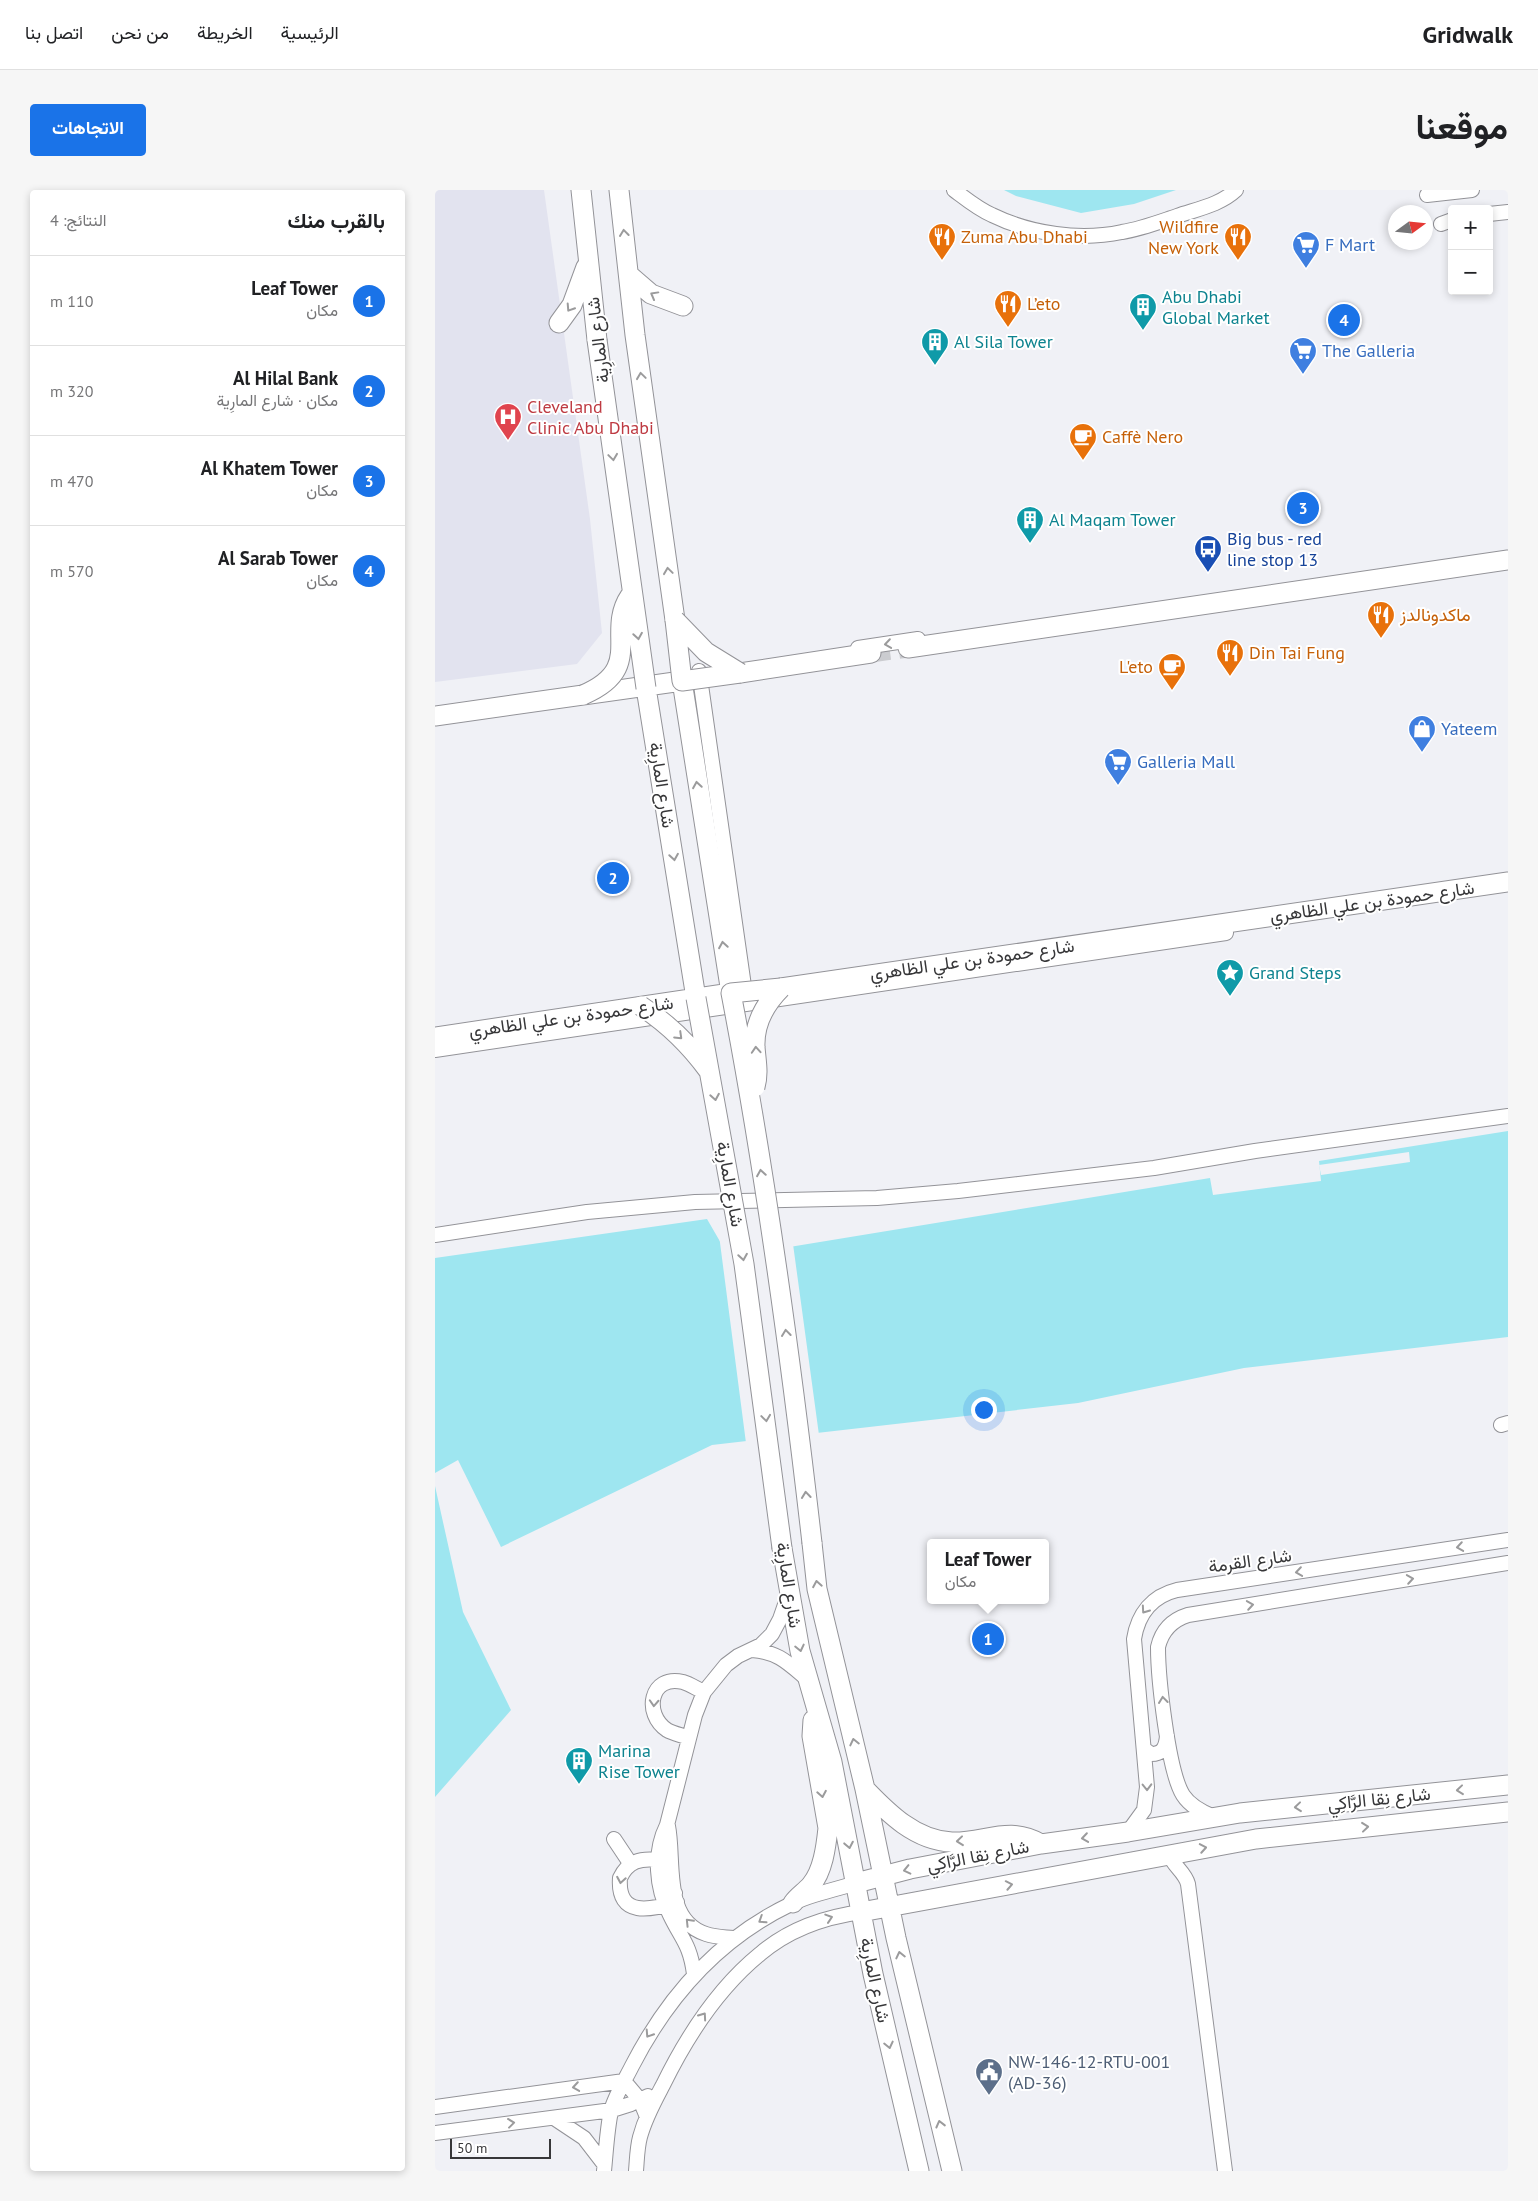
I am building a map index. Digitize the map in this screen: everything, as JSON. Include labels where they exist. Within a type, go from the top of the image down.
[{"type":"street","name":"شارع المارِية","points":[[581,190],[599,361],[646,688],[696,998],[744,1264],[789,1593],[808,1680],[832,1762],[861,1912],[919,2171]]},
{"type":"street","name":"شارع المارِية","points":[[619,190],[638,357],[682,681],[738,998],[750,1097],[784,1320],[817,1588],[865,1789],[889,1907],[952,2171]]},
{"type":"street","points":[[954,190],[979,208],[1002,220],[1043,232],[1081,236],[1121,233],[1141,228],[1214,204],[1236,190]]},
{"type":"street","points":[[1427,195],[1472,190]]},
{"type":"street","points":[[1493,214],[1508,212]]},
{"type":"street","points":[[559,322],[568,311],[577,294],[589,259]]},
{"type":"street","points":[[629,275],[651,294],[683,306]]},
{"type":"street","points":[[907,648],[1508,559]]},
{"type":"street","points":[[435,708],[1244,593],[1508,559]]},
{"type":"street","points":[[583,696],[605,683],[619,664],[623,642],[623,613],[632,593]]},
{"type":"street","points":[[675,620],[705,652],[740,673]]},
{"type":"street","points":[[435,716],[646,688],[682,681],[871,654]]},
{"type":"street","points":[[699,671],[738,998]]},
{"type":"street","name":"شارع حمودة بن علي الظاهري","points":[[435,1037],[696,998],[738,998],[781,988],[1508,882]]},
{"type":"street","points":[[435,1050],[738,998],[1508,891]]},
{"type":"street","points":[[750,1097],[757,1079],[755,1040],[758,1022],[765,1006],[781,988]]},
{"type":"street","points":[[641,1006],[673,1030],[687,1044],[711,1075]]},
{"type":"street","points":[[435,1235],[579,1213],[695,1202],[868,1199],[958,1191],[1154,1168],[1255,1151],[1508,1116]]},
{"type":"street","name":"شارع القرمة","points":[[1129,1832],[1140,1817],[1147,1799],[1134,1639],[1135,1629],[1143,1612],[1161,1595],[1177,1590],[1508,1540]]},
{"type":"street","points":[[1214,1817],[1194,1806],[1183,1794],[1174,1769],[1167,1732],[1158,1647],[1160,1639],[1168,1626],[1181,1617],[1508,1563]]},
{"type":"street","points":[[694,1974],[692,1960],[672,1900],[664,1868],[658,1860],[661,1840],[667,1826],[689,1738],[704,1692],[726,1665],[761,1645],[772,1634],[780,1619],[789,1593]]},
{"type":"street","points":[[752,1650],[765,1650],[781,1657],[808,1680]]},
{"type":"street","points":[[689,1738],[666,1729],[653,1711],[652,1700],[662,1684],[668,1682],[684,1682],[704,1692]]},
{"type":"street","points":[[793,1903],[815,1880],[822,1861],[827,1838],[828,1828],[812,1736],[813,1720],[818,1713]]},
{"type":"street","points":[[1144,1749],[1151,1754],[1163,1750],[1167,1743],[1167,1732]]},
{"type":"street","name":"شارع نِقا الرَّاكِي","points":[[604,2167],[612,2110],[624,2081],[647,2036],[694,1974],[733,1938],[793,1903],[883,1876],[1041,1844],[1129,1832],[1214,1817],[1508,1785]]},
{"type":"street","points":[[865,1789],[885,1810],[904,1824],[939,1841],[958,1842],[1010,1835],[1029,1837],[1041,1844]]},
{"type":"street","name":"شارع نِقا الرَّاكِي","points":[[636,2171],[639,2139],[647,2117],[682,2047],[707,2010],[739,1974],[761,1953],[795,1932],[826,1918],[1257,1839],[1508,1812]]},
{"type":"street","points":[[667,1826],[672,1900],[682,1915],[696,1929],[714,1936],[733,1938]]},
{"type":"street","points":[[614,1839],[630,1863]]},
{"type":"street","points":[[1169,1854],[1173,1864],[1184,1875],[1189,1884],[1225,2171]]},
{"type":"street","points":[[658,1860],[638,1860],[630,1863],[620,1878],[619,1887],[621,1895],[627,1903],[643,1910],[672,1900]]},
{"type":"street","points":[[435,2107],[624,2081],[640,2100],[647,2117]]},
{"type":"street","points":[[435,2133],[612,2110],[640,2100],[662,2087]]},
{"type":"street","points":[[554,2118],[584,2138],[604,2167]]},
{"type":"shaded area","name":"Cleveland Clinic Abu Dhabi","points":[[435,190],[544,190],[590,519],[602,633],[577,664],[435,682]]},
{"type":"water","points":[[1004,190],[1176,190],[1134,204],[1081,213],[1016,196]]},
{"type":"water","points":[[1508,1131],[1508,1337],[1244,1368],[1078,1403],[712,1445],[501,1547],[458,1460],[435,1473],[435,1258],[707,1219],[729,1257],[1210,1178],[1213,1195],[1321,1181],[1319,1161]]},
{"type":"water","points":[[435,1486],[463,1612],[511,1710],[435,1797]]},
{"type":"pier","points":[[1409,1152],[1410,1162],[1321,1175],[1319,1165]]},
{"type":"pier","points":[[719,1235],[730,1254],[793,1244],[819,1435],[746,1443]]},
{"type":"tunnel","points":[[871,653],[908,648]]},
{"type":"place","name":"Zuma Abu Dhabi","points":[[942,261]]},
{"type":"place","name":"Wildfire New York","points":[[1238,261]]},
{"type":"place","name":"F Mart","points":[[1306,269]]},
{"type":"place","name":"Al Sarab Tower","points":[[1344,320]]},
{"type":"place","name":"L’eto","points":[[1008,328]]},
{"type":"place","name":"Abu Dhabi Global Market","points":[[1143,331]]},
{"type":"place","name":"Al Sila Tower","points":[[935,366]]},
{"type":"place","name":"The Galleria","points":[[1303,375]]},
{"type":"place","name":"Cleveland Clinic Abu Dhabi","points":[[508,441]]},
{"type":"place","name":"Caffè Nero","points":[[1083,461]]},
{"type":"place","name":"Al Khatem Tower","points":[[1303,508]]},
{"type":"place","name":"Al Maqam Tower","points":[[1030,544]]},
{"type":"place","name":"Big bus - red line stop 13","points":[[1208,573]]},
{"type":"place","name":"ماكدونالدز","points":[[1381,639]]},
{"type":"place","name":"Din Tai Fung","points":[[1230,677]]},
{"type":"place","name":"L'eto","points":[[1172,691]]},
{"type":"place","name":"Yateem","points":[[1422,753]]},
{"type":"place","name":"Galleria Mall","points":[[1118,786]]},
{"type":"place","name":"Al Hilal Bank","points":[[613,878]]},
{"type":"place","name":"Grand Steps","points":[[1230,997]]},
{"type":"place","name":"Leaf Tower","points":[[988,1639]]},
{"type":"place","name":"Marina Rise Tower","points":[[579,1785]]},
{"type":"place","name":"NW-146-12-RTU-001 (AD-36)","points":[[989,2096]]}]
